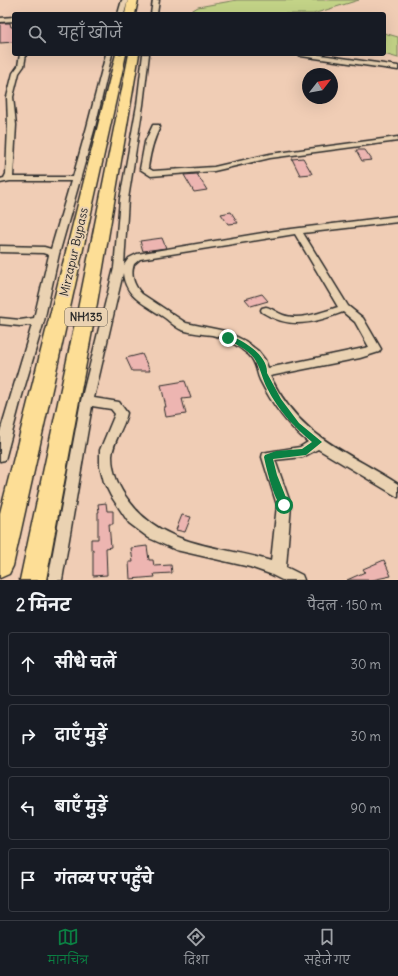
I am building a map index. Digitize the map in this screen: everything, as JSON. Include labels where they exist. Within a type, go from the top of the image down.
[{"type":"highway","points":[[130,12],[133,0]]},
{"type":"highway","name":"Mirzapur Bypass","points":[[0,566],[121,56]]},
{"type":"highway","name":"NH135","points":[[33,580],[87,309],[134,56]]},
{"type":"street","points":[[122,12],[125,0]]},
{"type":"street","points":[[154,12],[156,0]]},
{"type":"street","points":[[0,20],[12,19]]},
{"type":"street","points":[[22,56],[10,97],[11,163],[4,180],[76,178]]},
{"type":"street","points":[[0,456],[5,421],[39,321],[54,254],[108,56]]},
{"type":"street","points":[[55,580],[87,401],[118,268],[124,199],[146,56]]},
{"type":"street","points":[[315,56],[398,68]]},
{"type":"street","points":[[146,172],[144,169],[149,140],[156,127]]},
{"type":"street","points":[[129,172],[146,172],[155,174],[214,169],[270,156],[398,139]]},
{"type":"street","points":[[398,219],[297,231],[137,257],[131,259],[128,265],[129,283],[139,296],[186,328],[222,334],[250,350],[260,360],[264,368],[263,373],[271,389],[296,425],[318,442],[380,478],[398,491]]},
{"type":"street","points":[[263,373],[360,354],[375,349],[359,320],[344,308],[297,231]]},
{"type":"street","points":[[0,249],[44,250],[54,254]]},
{"type":"street","points":[[266,310],[283,319],[300,319],[322,316],[344,308]]},
{"type":"street","points":[[0,321],[20,323],[39,321]]},
{"type":"street","points":[[87,401],[115,405],[121,413],[108,442],[106,458],[109,476],[115,492],[122,505],[136,522],[148,531],[182,546],[266,565],[297,580]]},
{"type":"street","points":[[278,570],[284,505],[268,457],[303,452],[318,442]]},
{"type":"green space","points":[[237,0],[359,0],[320,12],[189,12],[198,7]]},
{"type":"green space","points":[[386,34],[398,37],[398,58],[386,55]]},
{"type":"building","points":[[0,23],[10,23],[12,27],[12,42],[0,43]]},
{"type":"building","points":[[356,150],[365,150],[372,160],[362,161]]},
{"type":"building","points":[[303,158],[312,174],[300,175],[292,159]]},
{"type":"building","points":[[197,174],[207,190],[194,192],[184,175]]},
{"type":"building","points":[[231,212],[238,223],[228,224],[221,214]]},
{"type":"building","points":[[162,238],[166,248],[143,251],[140,241]]},
{"type":"building","points":[[262,294],[268,301],[251,306],[245,299]]},
{"type":"building","points":[[142,354],[150,371],[132,371],[126,358]]},
{"type":"building","points":[[185,381],[191,398],[182,399],[186,414],[166,417],[164,407],[166,407],[161,385]]},
{"type":"building","points":[[106,503],[107,511],[113,511],[113,524],[109,524],[111,547],[106,548],[107,575],[93,576],[93,549],[91,550],[91,539],[98,539],[98,504]]},
{"type":"building","points":[[182,515],[191,517],[185,532],[176,530]]},
{"type":"building","points":[[147,546],[149,560],[153,560],[154,566],[171,565],[172,573],[154,574],[155,577],[130,579],[129,562],[133,562],[131,548]]},
{"type":"building","points":[[384,560],[391,576],[372,580],[347,580],[365,572],[363,569]]},
{"type":"route","points":[[228,338],[250,350],[260,360],[264,368],[263,373],[278,401],[296,425],[318,442],[303,452],[268,457],[284,505]]}]
